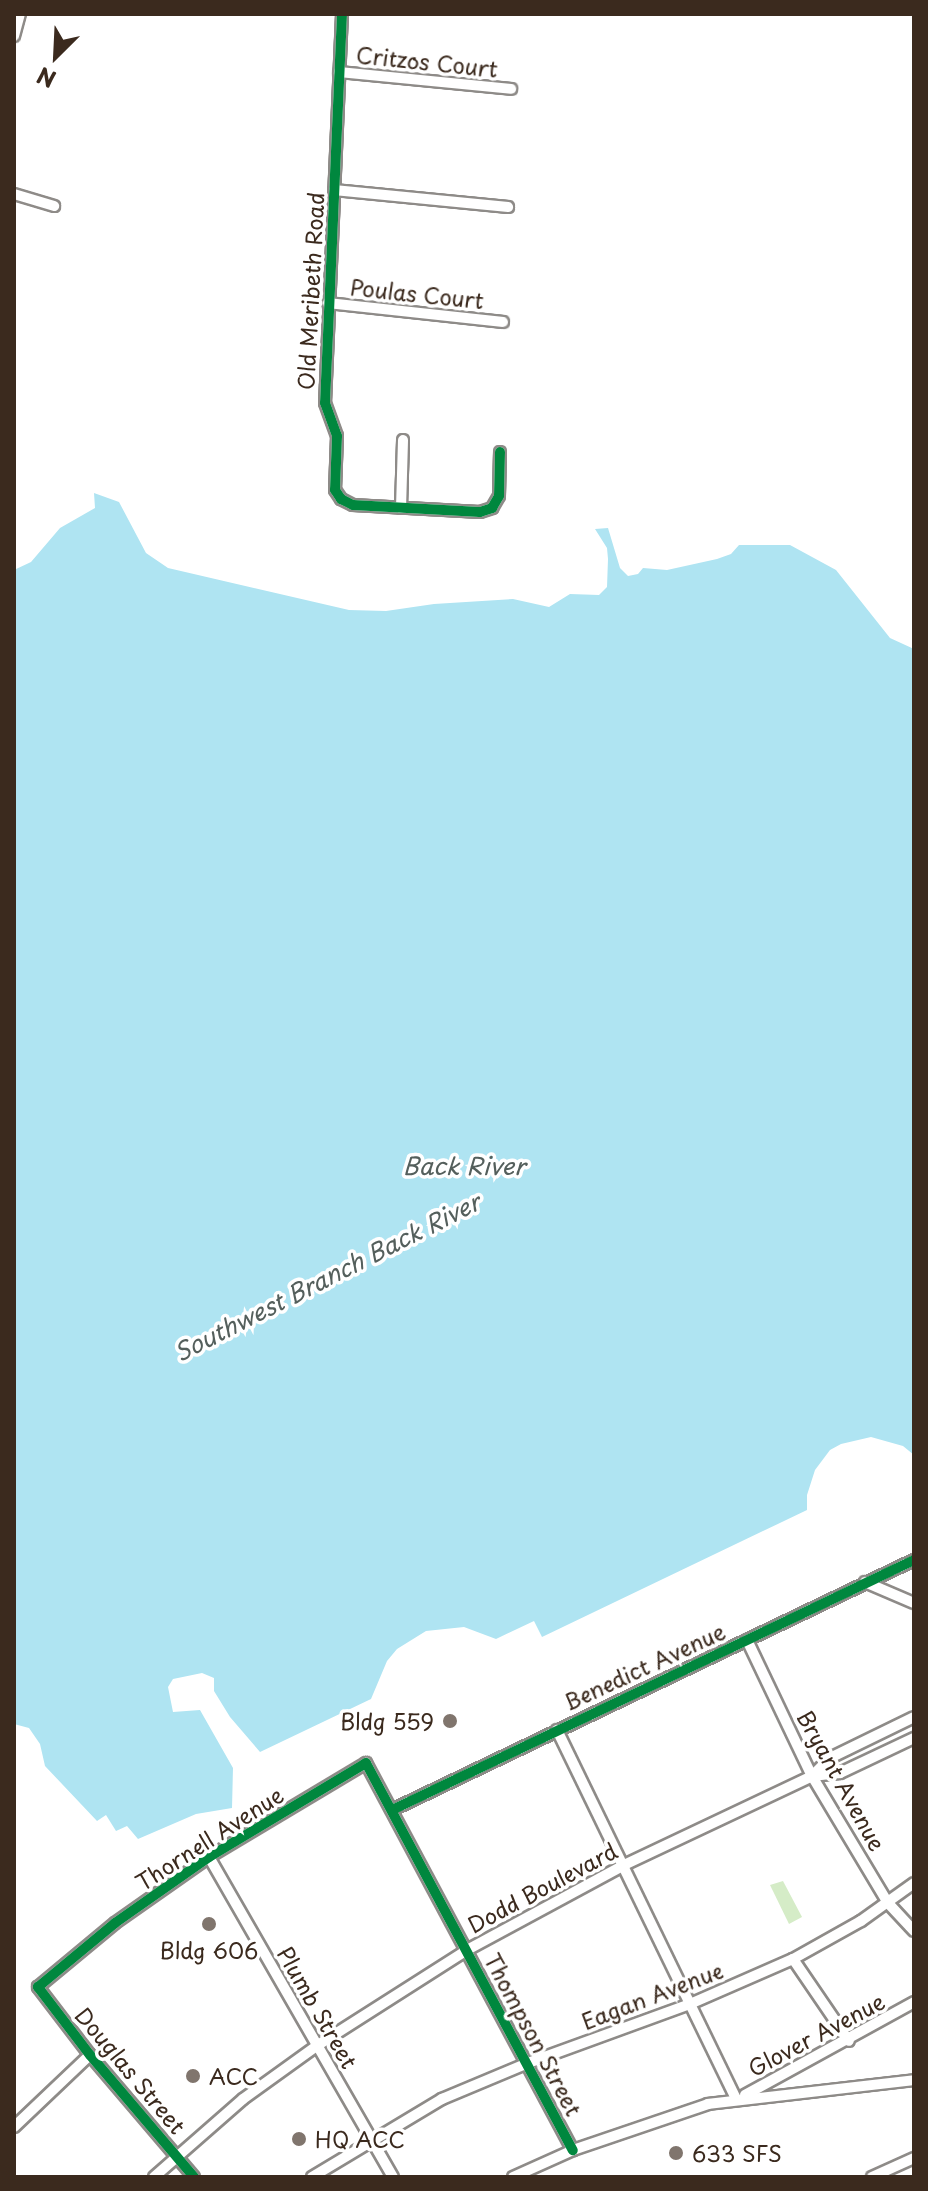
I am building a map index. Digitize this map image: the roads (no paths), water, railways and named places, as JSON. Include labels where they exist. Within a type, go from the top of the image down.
[{"type":"street","points":[[14,36],[20,14]]},
{"type":"street","name":"Old Meribeth Road","points":[[342,14],[325,403],[337,436],[335,490],[341,499],[353,505],[480,512],[492,508],[499,496],[500,452]]},
{"type":"street","name":"Critzos Court","points":[[339,72],[511,89]]},
{"type":"street","points":[[334,190],[508,207]]},
{"type":"street","points":[[14,194],[54,206]]},
{"type":"street","name":"Poulas Court","points":[[328,303],[503,322]]},
{"type":"street","points":[[401,508],[403,440]]},
{"type":"street","name":"Benedict Avenue","points":[[392,1810],[914,1560]]},
{"type":"street","points":[[865,1582],[914,1603]]},
{"type":"street","name":"Bryant Avenue","points":[[747,1640],[812,1776],[888,1903],[914,1931]]},
{"type":"street","name":"Dodd Boulevard","points":[[812,1776],[830,1758],[914,1717]]},
{"type":"street","points":[[557,1730],[736,2099]]},
{"type":"street","name":"Dodd Boulevard","points":[[154,2177],[243,2099],[318,2045],[467,1950],[624,1865],[812,1776],[840,1773],[914,1738]]},
{"type":"street","name":"Thornell Avenue","points":[[38,1987],[115,1923],[209,1857],[366,1763],[392,1810]]},
{"type":"street","name":"Thompson Street","points":[[392,1810],[573,2150]]},
{"type":"street","name":"Plumb Street","points":[[209,1857],[393,2177]]},
{"type":"street","name":"Eagan Avenue","points":[[312,2177],[442,2099],[528,2063],[690,2004],[793,1959],[888,1903],[914,1883]]},
{"type":"street","points":[[793,1959],[849,2041]]},
{"type":"street","name":"Douglas Street","points":[[38,1987],[90,2055],[194,2177]]},
{"type":"street","name":"Glover Avenue","points":[[736,2099],[849,2041],[914,2002]]},
{"type":"street","points":[[14,2127],[90,2055]]},
{"type":"street","points":[[513,2177],[573,2150],[708,2104],[914,2080]]},
{"type":"street","points":[[872,2177],[914,2158]]},
{"type":"water","name":"Back River","points":[[94,493],[119,502],[146,553],[168,568],[349,610],[386,611],[434,604],[513,599],[549,607],[570,594],[599,595],[607,587],[608,559],[607,548],[595,529],[608,528],[620,568],[628,576],[638,574],[643,568],[667,570],[717,559],[731,554],[739,545],[790,545],[836,570],[890,638],[914,649],[914,1455],[903,1446],[871,1437],[841,1444],[830,1450],[815,1470],[807,1495],[807,1510],[542,1637],[534,1621],[496,1639],[464,1627],[426,1631],[397,1649],[387,1661],[371,1699],[260,1752],[230,1717],[214,1691],[214,1678],[202,1673],[173,1679],[168,1687],[173,1712],[200,1710],[233,1768],[232,1808],[196,1814],[138,1839],[127,1826],[116,1831],[106,1815],[97,1821],[45,1766],[40,1744],[29,1728],[14,1724],[14,570],[31,562],[60,528],[95,508]]},
{"type":"place","name":"Bldg 559","points":[[450,1721]]},
{"type":"place","name":"Bldg 606","points":[[209,1924]]},
{"type":"place","name":"ACC","points":[[193,2076]]},
{"type":"place","name":"HQ ACC","points":[[299,2139]]},
{"type":"place","name":"633 SFS","points":[[676,2153]]},
{"type":"water label","name":"Southwest Branch Back River","points":[[327,1277]]}]
